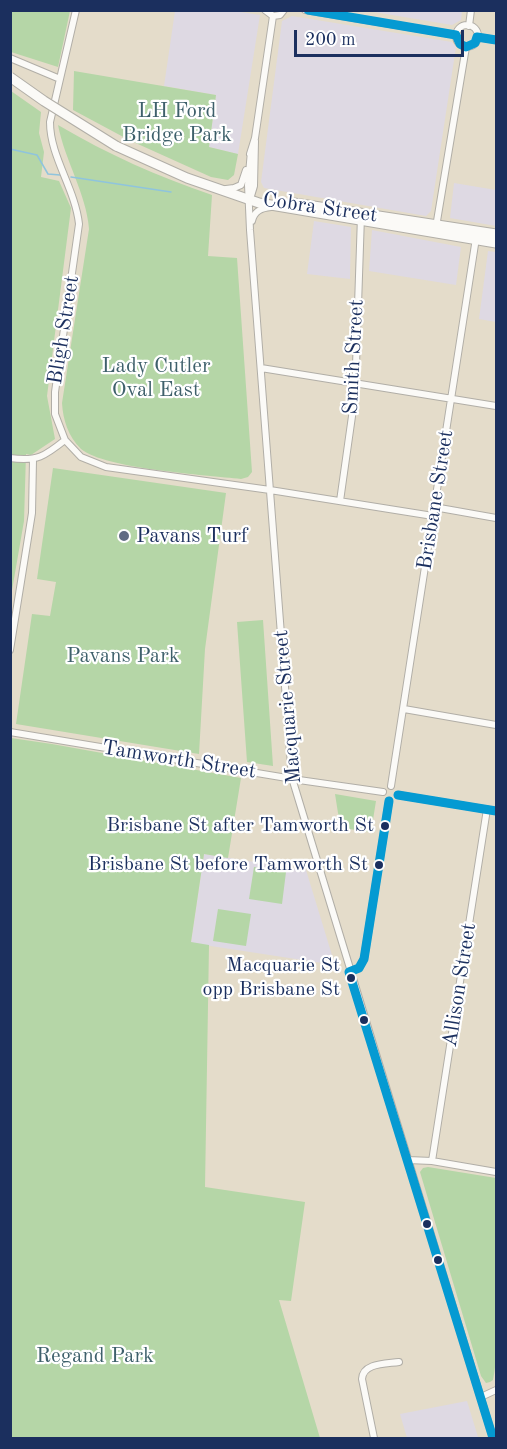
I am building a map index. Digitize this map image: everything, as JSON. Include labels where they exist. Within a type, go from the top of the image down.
[{"type":"highway","points":[[10,77],[116,146],[163,168],[250,198]]},
{"type":"highway","name":"Cobra Street","points":[[250,198],[259,197],[361,217]]},
{"type":"highway","name":"Cobra Street","points":[[250,198],[259,203],[281,207],[436,228],[496,243]]},
{"type":"highway","name":"Cobra Street","points":[[436,228],[455,227],[496,234]]},
{"type":"street","name":"Bligh Street","points":[[76,10],[52,107],[50,131],[54,148],[74,199],[79,224],[55,392],[55,414],[65,440],[81,457],[106,468],[270,490],[433,516]]},
{"type":"street","points":[[265,10],[273,16],[280,15],[284,10]]},
{"type":"street","points":[[305,10],[456,35]]},
{"type":"street","points":[[469,26],[471,10]]},
{"type":"street","name":"Macquarie Street","points":[[250,198],[254,186],[255,138],[273,16]]},
{"type":"street","points":[[469,26],[476,31],[477,37],[475,43],[466,46],[458,42],[456,35],[459,28],[469,26]]},
{"type":"street","points":[[477,37],[496,40]]},
{"type":"street","points":[[436,228],[466,46]]},
{"type":"street","points":[[10,58],[60,79]]},
{"type":"street","name":"Macquarie Street","points":[[217,188],[234,188],[241,184],[255,138]]},
{"type":"street","name":"Macquarie Street","points":[[251,150],[248,185],[250,230],[292,778],[349,972],[493,1438]]},
{"type":"street","points":[[250,230],[255,212],[262,208],[281,207]]},
{"type":"street","name":"Smith Street","points":[[340,501],[355,382],[361,217]]},
{"type":"street","points":[[455,227],[472,233],[476,239]]},
{"type":"street","name":"Brisbane Street","points":[[391,786],[476,239]]},
{"type":"street","points":[[261,368],[496,406]]},
{"type":"street","points":[[10,458],[33,460],[48,453],[65,440]]},
{"type":"street","points":[[10,650],[32,513],[33,460]]},
{"type":"street","points":[[434,507],[496,518]]},
{"type":"street","points":[[404,710],[496,725]]},
{"type":"street","name":"Tamworth Street","points":[[10,732],[382,792]]},
{"type":"street","points":[[391,786],[397,790],[398,795],[396,799],[389,801],[383,797],[382,792],[391,786]]},
{"type":"street","points":[[398,795],[496,811]]},
{"type":"street","points":[[349,972],[359,968],[364,960],[389,801]]},
{"type":"street","name":"Allison Street","points":[[432,1161],[486,809]]},
{"type":"street","points":[[408,1160],[432,1161],[496,1172]]},
{"type":"street","points":[[374,1438],[362,1379],[363,1372],[367,1368],[399,1362]]},
{"type":"street","points":[[481,1397],[496,1389]]},
{"type":"shaded area","points":[[462,10],[461,20],[452,25],[368,11]]},
{"type":"shaded area","points":[[175,11],[234,11],[260,15],[238,154],[209,147],[216,95],[164,86]]},
{"type":"shaded area","points":[[292,16],[452,42],[456,47],[431,211],[426,216],[264,188],[261,182],[282,21]]},
{"type":"shaded area","points":[[454,183],[496,190],[496,226],[450,218]]},
{"type":"shaded area","points":[[314,221],[351,227],[350,279],[307,274]]},
{"type":"shaded area","points":[[372,230],[461,247],[456,285],[369,271]]},
{"type":"shaded area","points":[[488,251],[496,252],[496,322],[479,319]]},
{"type":"shaded area","points":[[204,854],[306,870],[335,965],[191,943]]},
{"type":"shaded area","points":[[467,1401],[478,1437],[407,1438],[400,1414]]},
{"type":"green space","points":[[10,11],[70,11],[58,67],[11,52]]},
{"type":"green space","name":"LH Ford Bridge Park","points":[[74,71],[216,95],[209,147],[238,154],[234,175],[228,180],[211,177],[129,140],[73,110]]},
{"type":"green space","points":[[11,91],[41,112],[39,133],[44,152],[41,177],[59,181],[71,208],[47,396],[55,439],[31,455],[26,454],[24,521],[11,596]]},
{"type":"green space","name":"Lady Cutler Oval East","points":[[58,125],[134,164],[212,195],[208,256],[237,258],[252,472],[248,477],[241,479],[182,473],[111,462],[81,449],[70,433],[65,422],[62,403],[89,229],[84,203]]},
{"type":"green space","name":"Pavans Park","points":[[53,468],[226,493],[205,649],[199,754],[16,724],[32,614],[50,616],[56,582],[37,579]]},
{"type":"green space","points":[[263,620],[273,766],[247,762],[237,622]]},
{"type":"green space","name":"Regand Park","points":[[11,738],[241,778],[228,858],[204,854],[191,942],[209,945],[205,1187],[305,1202],[291,1301],[279,1300],[320,1438],[11,1438]]},
{"type":"green space","points":[[335,794],[376,801],[371,832],[342,828]]},
{"type":"green space","points":[[254,867],[286,872],[282,904],[249,899]]},
{"type":"green space","points":[[218,909],[251,914],[246,946],[213,941]]},
{"type":"green space","points":[[423,1168],[496,1178],[496,1361],[493,1380],[490,1382],[486,1383],[481,1376],[420,1172]]},
{"type":"waterway","points":[[10,149],[37,155],[48,174],[60,175]]},
{"type":"waterway","points":[[71,177],[171,192]]},
{"type":"transit line","points":[[308,10],[456,35],[460,44],[466,47],[475,43],[477,37],[496,40]]},
{"type":"transit line","points":[[398,795],[496,811]]},
{"type":"transit line","points":[[349,972],[359,968],[364,959],[389,801]]},
{"type":"transit line","points":[[349,972],[493,1438]]},
{"type":"place","name":"Pavans Turf","points":[[124,536]]},
{"type":"place","name":"Brisbane St after Tamworth St","points":[[385,826]]},
{"type":"place","name":"Brisbane St before Tamworth St","points":[[379,865]]},
{"type":"place","name":"Macquarie St opp Brisbane St","points":[[351,978]]}]
